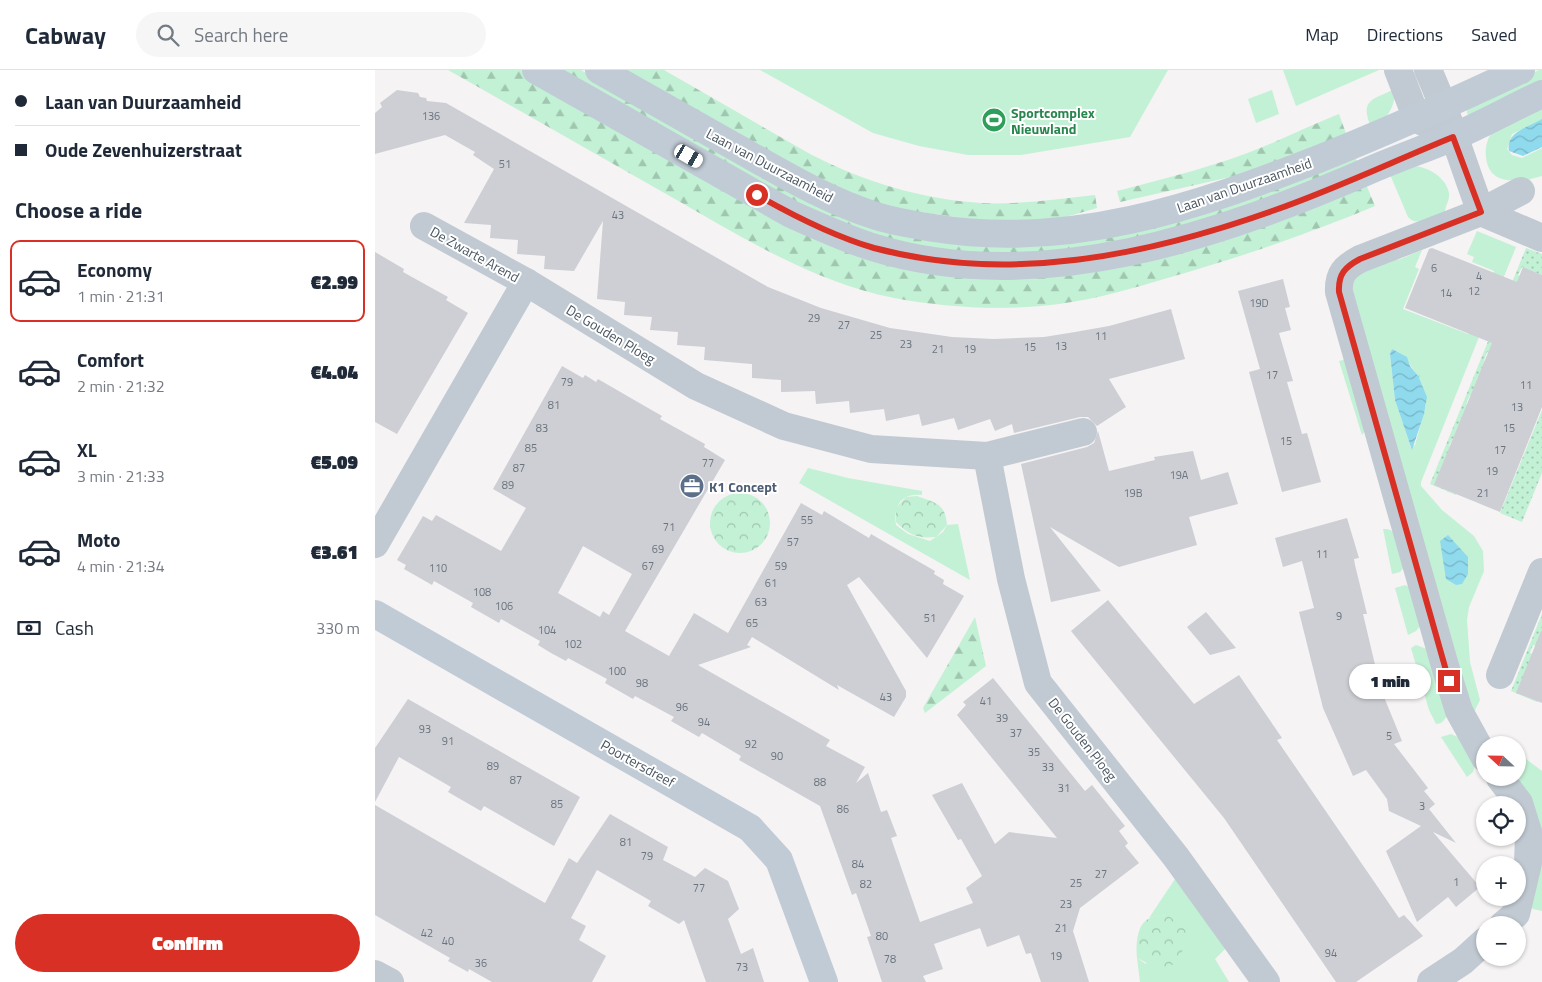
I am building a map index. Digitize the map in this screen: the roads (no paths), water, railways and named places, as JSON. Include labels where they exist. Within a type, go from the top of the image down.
[{"type":"street","points":[[536,70],[791,214],[831,232],[873,247],[924,258],[995,265],[1064,262],[1164,245],[1276,210],[1453,137],[1542,94]]},
{"type":"street","name":"Laan van Duurzaamheid","points":[[599,70],[817,194],[878,217],[898,222],[964,233],[997,235],[1061,232],[1132,221],[1205,202],[1269,179],[1417,119],[1521,70]]},
{"type":"street","points":[[1398,70],[1417,119],[1453,137]]},
{"type":"street","points":[[1428,70],[1445,106],[1453,137],[1481,212],[1542,238]]},
{"type":"street","points":[[1476,741],[1459,710],[1445,666],[1339,292],[1339,282],[1343,271],[1360,259],[1481,212],[1531,187]]},
{"type":"street","points":[[1515,226],[1512,208],[1531,187]]},
{"type":"street","name":"De Zwarte Arend","points":[[424,226],[526,282]]},
{"type":"street","points":[[375,544],[526,282]]},
{"type":"street","name":"De Gouden Ploeg","points":[[526,282],[696,386],[784,426],[871,449],[987,456],[1083,432]]},
{"type":"street","name":"De Gouden Ploeg","points":[[987,456],[1011,579],[1038,683],[1177,857],[1266,982]]},
{"type":"street","points":[[1500,675],[1542,572]]},
{"type":"street","name":"Poortersdreef","points":[[375,614],[750,828],[779,860],[824,982]]},
{"type":"street","points":[[1506,786],[1519,803],[1526,819],[1529,835],[1528,862],[1516,914],[1514,916]]},
{"type":"street","points":[[1431,982],[1463,961],[1476,949]]},
{"type":"street","points":[[375,974],[390,982]]},
{"type":"water","points":[[1542,119],[1542,147],[1523,156],[1509,151],[1509,144],[1514,135]]},
{"type":"water","points":[[1392,349],[1407,357],[1410,366],[1418,376],[1420,375],[1419,378],[1427,397],[1424,414],[1412,450],[1395,400],[1390,354]]},
{"type":"water","points":[[1448,535],[1468,557],[1468,574],[1462,584],[1456,585],[1446,579],[1440,541]]},
{"type":"place","name":"Sportcomplex Nieuwland","points":[[994,120]]},
{"type":"place","name":"K1 Concept","points":[[692,486]]}]
